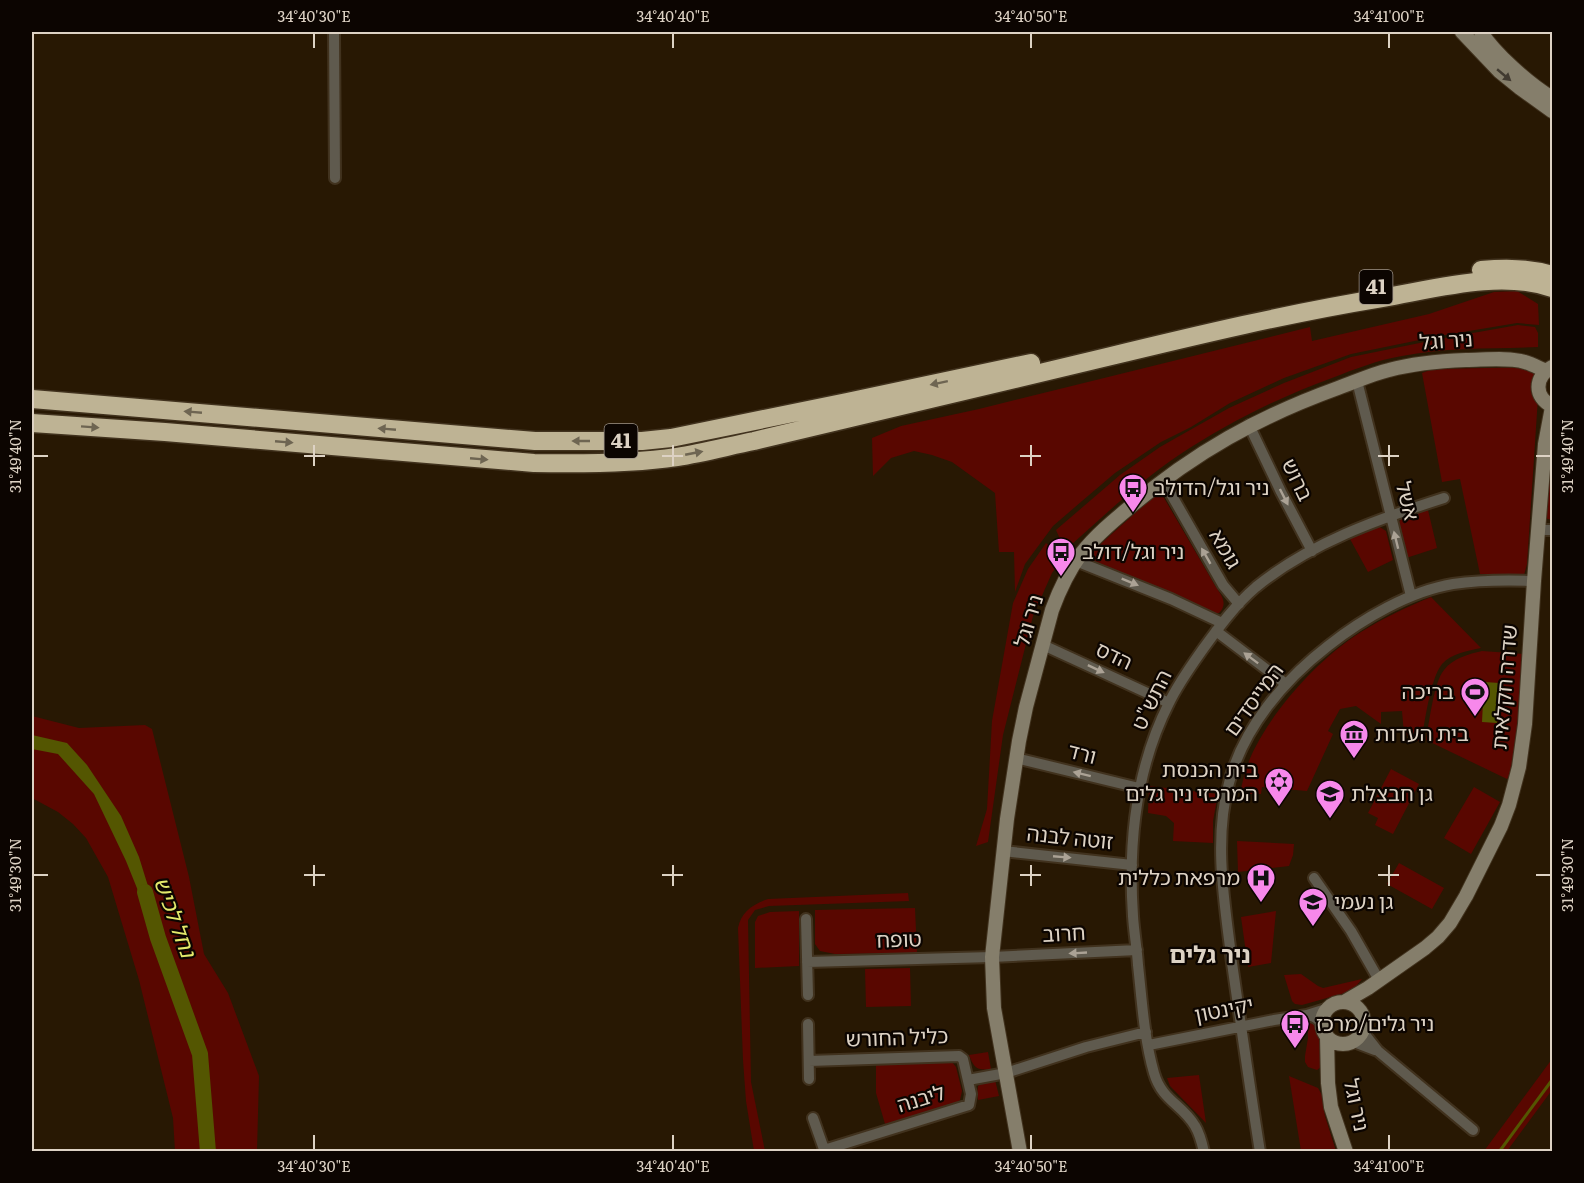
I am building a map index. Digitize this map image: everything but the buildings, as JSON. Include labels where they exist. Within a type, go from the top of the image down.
[{"type":"highway","name":"41","points":[[32,399],[535,441],[642,441],[671,438],[847,402],[1091,350],[1200,323],[1345,292],[1472,271],[1505,268],[1524,269],[1552,275]]},
{"type":"highway","name":"41","points":[[32,423],[534,463],[585,464],[646,460],[677,457],[754,441],[1234,327],[1356,302],[1477,282],[1532,283],[1552,288]]},
{"type":"street","points":[[334,32],[335,178]]},
{"type":"street","points":[[1462,32],[1499,71],[1552,111]]},
{"type":"street","points":[[1481,32],[1509,63],[1552,98]]},
{"type":"street","name":"ניר וגל","points":[[1020,1152],[994,1008],[992,957],[1003,851],[1022,724],[1056,598],[1076,561],[1096,538],[1163,480],[1214,445],[1249,425],[1288,407],[1390,369],[1420,363],[1515,360],[1549,369]]},
{"type":"street","points":[[1549,369],[1542,376],[1538,388],[1543,399],[1552,406]]},
{"type":"street","name":"אשל","points":[[1357,381],[1411,596]]},
{"type":"street","name":"שדרה חקלאית","points":[[1344,1002],[1425,948],[1450,923],[1501,826],[1515,786],[1526,724],[1534,581],[1545,530],[1545,444],[1552,406]]},
{"type":"street","name":"ברוש","points":[[1249,425],[1312,551]]},
{"type":"street","name":"גומא","points":[[1163,480],[1223,585],[1239,604]]},
{"type":"street","name":"התש\"ט","points":[[1204,1152],[1196,1126],[1164,1095],[1159,1087],[1146,1032],[1133,916],[1132,865],[1139,788],[1154,737],[1183,678],[1219,627],[1255,588],[1312,551],[1370,522],[1444,498]]},
{"type":"street","points":[[1076,561],[1171,599],[1219,627],[1286,684]]},
{"type":"street","name":"המייסדים","points":[[1260,1152],[1224,894],[1221,833],[1229,781],[1243,748],[1262,715],[1286,684],[1337,638],[1362,622],[1411,596],[1453,584],[1498,580],[1534,581]]},
{"type":"street","name":"הדס","points":[[1043,645],[1169,703]]},
{"type":"street","name":"ורד","points":[[1016,758],[1139,788]]},
{"type":"street","name":"זוטה לבנה","points":[[1003,851],[1132,865]]},
{"type":"street","points":[[1314,879],[1351,931],[1374,984],[1364,994],[1361,1001],[1364,1030],[1367,1037],[1378,1051],[1473,1130]]},
{"type":"street","points":[[806,919],[808,995]]},
{"type":"street","name":"חרוב","points":[[992,957],[1137,950]]},
{"type":"street","name":"טופח","points":[[807,962],[992,957]]},
{"type":"street","points":[[1324,1031],[1323,1018],[1329,1008],[1337,1003],[1351,1003],[1362,1012]]},
{"type":"street","name":"יקינטון","points":[[1149,1045],[1307,1015],[1329,1008]]},
{"type":"street","points":[[1307,1015],[1315,1017],[1333,1042],[1349,1043],[1378,1051]]},
{"type":"street","points":[[808,1024],[809,1079]]},
{"type":"street","points":[[1349,1043],[1359,1038],[1364,1030]]},
{"type":"street","name":"ניר וגל","points":[[1324,1031],[1331,1107],[1346,1152]]},
{"type":"street","points":[[1006,1073],[1086,1047],[1146,1032]]},
{"type":"street","name":"ניר וגל","points":[[1328,1066],[1331,1057],[1349,1043]]},
{"type":"street","name":"כליל החורש","points":[[809,1061],[953,1055],[963,1059],[968,1080]]},
{"type":"street","name":"ליבנה","points":[[813,1118],[825,1151],[969,1105],[971,1094],[968,1080],[1006,1073]]},
{"type":"shaded area","points":[[1517,291],[1538,304],[1539,325],[1517,323],[1351,354],[1284,378],[1230,403],[1161,442],[1115,473],[1053,526],[1025,564],[1015,592],[1014,552],[999,552],[995,493],[952,462],[914,451],[891,458],[873,476],[872,438],[901,426],[979,409],[1310,327],[1312,341],[1429,314],[1494,292]]},
{"type":"shaded area","points":[[1518,325],[1535,327],[1538,333],[1538,347],[1452,350],[1393,358],[1349,371],[1272,403],[1216,432],[1179,455],[1124,498],[1071,545],[1060,539],[1056,530],[1120,475],[1160,447],[1229,408],[1284,383],[1351,357]]},
{"type":"shaded area","points":[[1540,367],[1527,564],[1524,575],[1480,574],[1460,479],[1442,482],[1422,373],[1433,369]]},
{"type":"shaded area","points":[[1552,426],[1552,520],[1544,518]]},
{"type":"shaded area","points":[[1160,491],[1222,597],[1224,603],[1219,613],[1214,613],[1090,559],[1088,556]]},
{"type":"shaded area","points":[[1428,510],[1437,548],[1406,558],[1399,522],[1402,518]]},
{"type":"shaded area","points":[[1378,526],[1386,531],[1393,560],[1368,572],[1350,539]]},
{"type":"shaded area","points":[[1046,543],[1063,558],[1052,573],[1033,616],[1003,735],[988,842],[976,846],[987,809],[992,721],[1013,603],[1028,569]]},
{"type":"shaded area","points":[[1431,597],[1481,648],[1455,655],[1442,664],[1431,690],[1421,742],[1404,734],[1402,711],[1381,712],[1381,724],[1356,706],[1340,709],[1328,731],[1333,734],[1307,791],[1262,787],[1261,794],[1240,794],[1246,769],[1265,730],[1288,698],[1316,668],[1361,632]]},
{"type":"shaded area","name":"בריכה","points":[[1482,651],[1524,654],[1518,739],[1507,779],[1426,740],[1440,676],[1457,660]]},
{"type":"shaded area","points":[[1484,682],[1500,683],[1497,723],[1482,722]]},
{"type":"shaded area","points":[[32,716],[79,728],[145,725],[152,729],[189,877],[204,954],[228,993],[259,1076],[257,1151],[175,1151],[173,1118],[139,980],[108,877],[86,838],[73,824],[58,812],[32,798]]},
{"type":"shaded area","points":[[32,735],[67,743],[87,765],[121,816],[139,857],[156,912],[147,913],[126,861],[94,794],[58,754],[32,749]]},
{"type":"shaded area","points":[[1391,769],[1419,784],[1393,834],[1375,825],[1378,818],[1368,813]]},
{"type":"shaded area","points":[[1149,786],[1218,794],[1213,821],[1213,843],[1173,841],[1174,823],[1166,816],[1148,813]]},
{"type":"shaded area","points":[[1474,787],[1500,802],[1471,854],[1444,838]]},
{"type":"shaded area","points":[[1237,841],[1294,844],[1293,855],[1289,866],[1238,872]]},
{"type":"shaded area","points":[[1399,863],[1444,888],[1432,909],[1387,884]]},
{"type":"shaded area","points":[[908,893],[909,901],[769,906],[755,910],[748,920],[751,1082],[765,1151],[754,1151],[746,1101],[743,1060],[738,928],[742,917],[757,903],[768,899]]},
{"type":"shaded area","points":[[915,908],[917,953],[835,954],[820,951],[815,944],[815,910]]},
{"type":"shaded area","points":[[799,911],[799,966],[755,968],[755,922],[758,916],[770,912]]},
{"type":"shaded area","points":[[1276,911],[1271,963],[1248,967],[1241,917]]},
{"type":"shaded area","points":[[910,968],[911,1006],[866,1007],[865,969]]},
{"type":"shaded area","points":[[1301,974],[1323,988],[1362,979],[1352,991],[1302,1005],[1292,1001],[1284,975]]},
{"type":"shaded area","points":[[1308,1023],[1316,1024],[1321,1045],[1321,1067],[1317,1070],[1308,1067],[1305,1062]]},
{"type":"shaded area","points":[[988,1052],[991,1069],[977,1068],[969,1055]]},
{"type":"shaded area","points":[[1552,1059],[1552,1090],[1507,1151],[1484,1151]]},
{"type":"shaded area","points":[[947,1060],[956,1067],[962,1091],[960,1100],[955,1104],[885,1124],[876,1093],[876,1063]]},
{"type":"shaded area","points":[[1199,1075],[1206,1123],[1170,1086],[1167,1078]]},
{"type":"shaded area","points":[[1289,1076],[1318,1088],[1322,1095],[1325,1116],[1336,1151],[1301,1151]]},
{"type":"shaded area","points":[[995,1080],[999,1096],[978,1100],[978,1086],[984,1081]]},
{"type":"waterway","name":"נחל לכיש","points":[[145,892],[158,938],[200,1054],[208,1152]]},
{"type":"waterway","points":[[1499,1152],[1552,1080]]},
{"type":"place","name":"ניר וגל/הדולב","points":[[1133,514]]},
{"type":"place","name":"ניר וגל/דולב","points":[[1061,578]]},
{"type":"place","name":"בריכה","points":[[1475,718]]},
{"type":"place","name":"בית העדות","points":[[1354,760]]},
{"type":"place","name":"בית הכנסת המרכזי ניר גלים","points":[[1279,808]]},
{"type":"place","name":"גן חבצלת","points":[[1330,820]]},
{"type":"place","name":"מרפאת כללית","points":[[1261,904]]},
{"type":"place","name":"גן נעמי","points":[[1313,928]]},
{"type":"place","name":"ניר גלים/מרכז","points":[[1295,1050]]},
{"type":"district","name":"ניר גלים","points":[[1210,955]]}]
